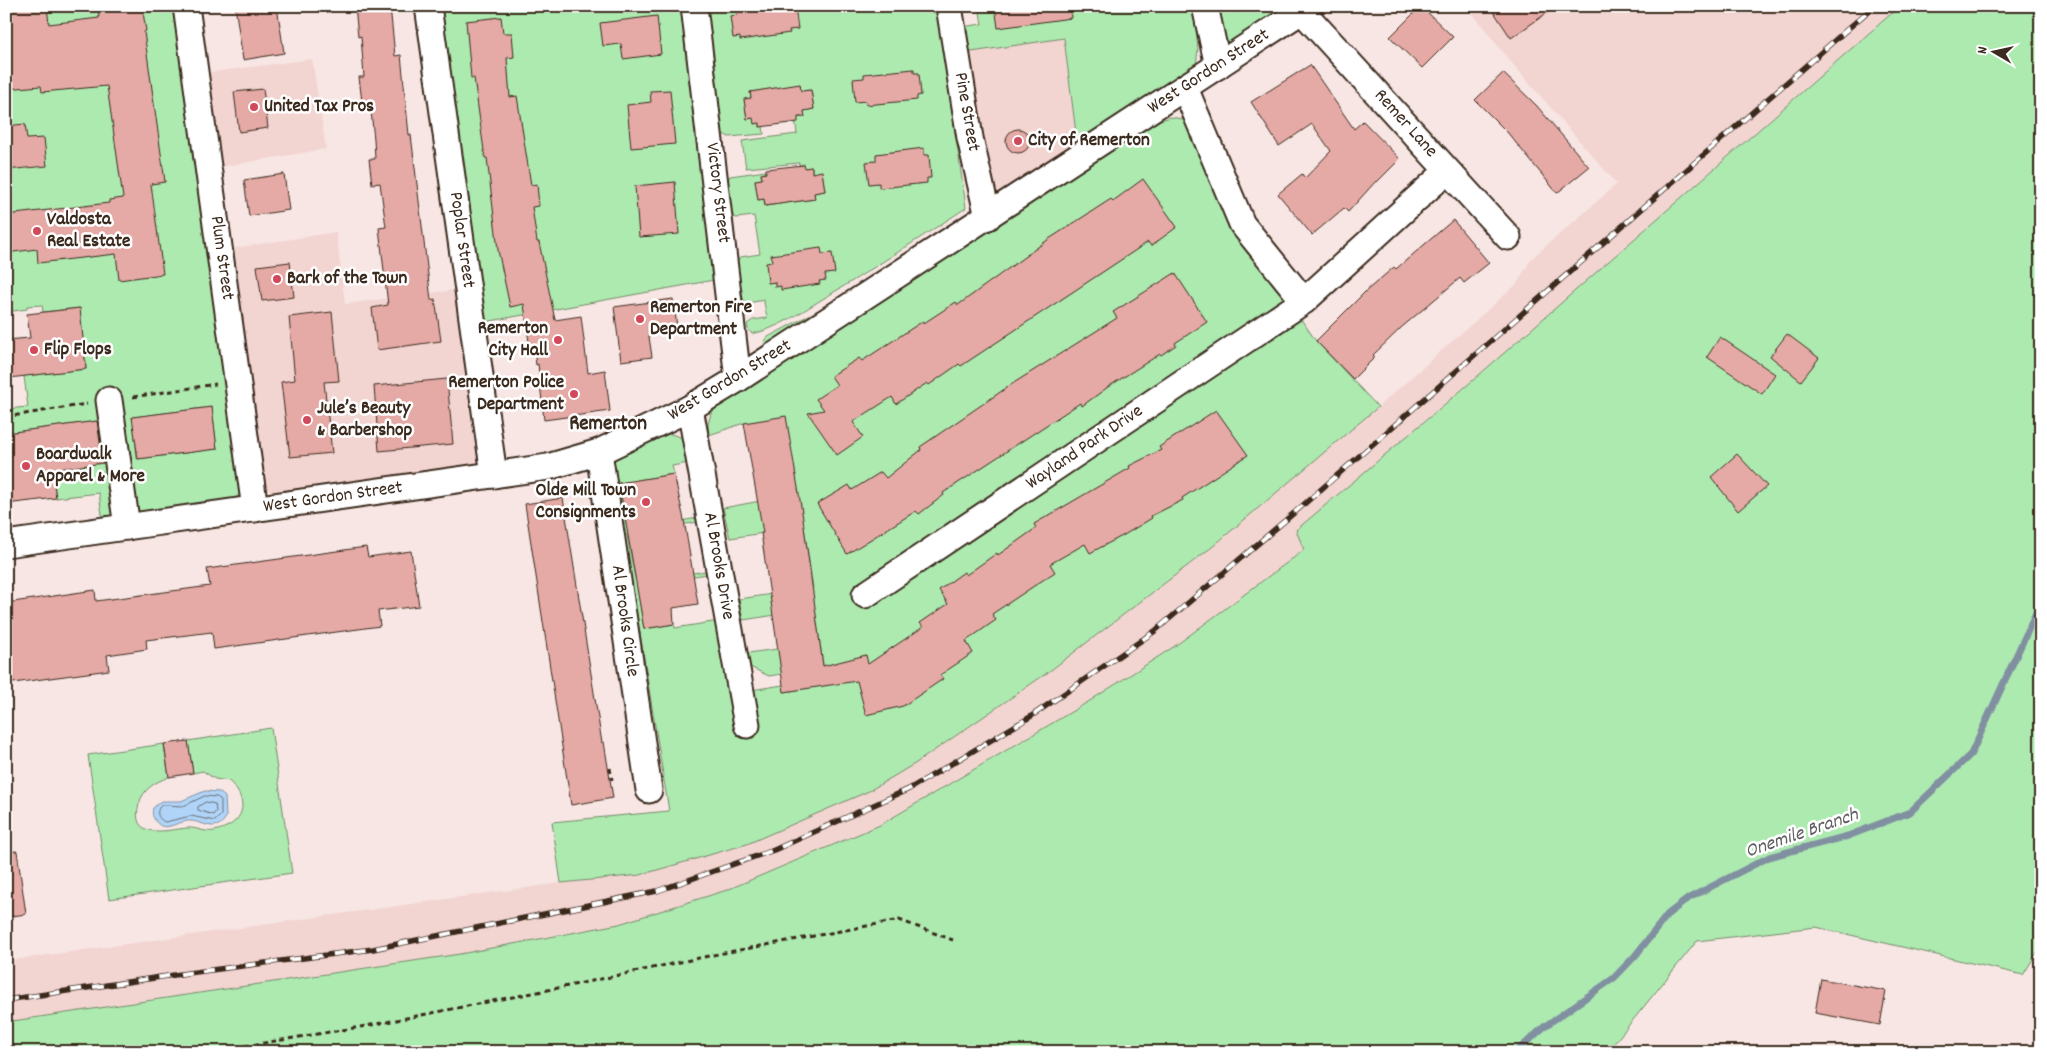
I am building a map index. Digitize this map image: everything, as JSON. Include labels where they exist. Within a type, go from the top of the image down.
[{"type":"street","name":"Plum Street","points":[[186,6],[256,509]]},
{"type":"street","name":"Poplar Street","points":[[428,6],[494,475]]},
{"type":"street","name":"Victory Street","points":[[694,6],[738,379]]},
{"type":"street","name":"Pine Street","points":[[949,6],[970,138],[988,217]]},
{"type":"street","points":[[1205,6],[1218,66]]},
{"type":"street","name":"West Gordon Street","points":[[6,544],[548,467],[599,452],[690,408],[738,379],[1305,9]]},
{"type":"street","name":"Remer Lane","points":[[1305,9],[1447,171],[1508,237]]},
{"type":"street","points":[[1185,88],[1242,224],[1304,301]]},
{"type":"street","name":"Wayland Park Drive","points":[[866,595],[1304,301],[1447,171]]},
{"type":"street","points":[[109,400],[127,527]]},
{"type":"street","name":"Al Brooks Drive","points":[[690,408],[747,725]]},
{"type":"street","name":"Al Brooks Circle","points":[[599,452],[649,790]]},
{"type":"path","points":[[610,768],[612,780]]},
{"type":"path","points":[[209,1052],[366,1026],[712,955],[899,920],[954,940]]},
{"type":"shaded area","points":[[1467,6],[1900,6],[1471,382],[1297,530],[1304,550],[1175,646],[1088,702],[880,825],[727,890],[619,924],[460,954],[6,1022],[6,961],[561,883],[640,875],[916,763],[1047,673],[1212,547],[1378,407],[1517,284],[1531,259],[1617,184],[1505,55]]},
{"type":"shaded area","points":[[1064,38],[1078,149],[999,196],[991,191],[965,53]]},
{"type":"shaded area","points":[[312,59],[326,149],[219,167],[206,73]]},
{"type":"shaded area","points":[[336,232],[345,304],[456,290],[479,451],[477,462],[473,469],[275,495],[266,488],[260,473],[230,249]]},
{"type":"green space","points":[[6,6],[176,6],[241,492],[235,499],[226,503],[103,522],[99,493],[56,498],[52,470],[103,463],[98,421],[6,433],[6,409],[28,407],[24,376],[86,369],[79,308],[43,312],[42,305],[27,306],[27,309],[6,312]],"holes":[[[212,407],[217,449],[137,459],[133,417]]]},
{"type":"green space","points":[[440,6],[681,6],[714,280],[485,322]]},
{"type":"green space","points":[[705,6],[937,6],[964,193],[966,208],[796,315],[761,332],[752,334],[747,324],[753,320],[767,318],[764,300],[748,303],[743,299],[737,262],[740,257],[760,254],[754,216],[736,218],[731,215],[727,181],[730,176],[766,171],[767,173],[761,174],[762,179],[755,180],[758,200],[764,199],[765,206],[815,199],[814,193],[825,191],[822,172],[812,173],[812,167],[805,168],[804,164],[746,168],[742,141],[797,134],[795,118],[804,117],[804,111],[814,109],[811,90],[801,91],[800,85],[750,92],[751,98],[744,100],[747,119],[753,118],[760,123],[760,127],[763,126],[764,134],[729,137],[721,133]]},
{"type":"green space","points":[[979,6],[1194,6],[1198,50],[1196,65],[1189,74],[1078,149],[1064,38],[965,53],[962,27],[982,24]]},
{"type":"green space","points":[[1213,6],[1234,6],[1235,12],[1255,6],[1271,6],[1274,11],[1271,21],[1238,42],[1229,43],[1219,36]]},
{"type":"green space","points":[[1900,6],[2041,6],[2041,946],[2023,975],[1816,927],[1697,941],[1607,1052],[6,1052],[6,1022],[460,954],[619,924],[727,890],[880,825],[1088,702],[1175,646],[1304,550],[1296,530],[1471,382]]},
{"type":"green space","points":[[1171,117],[1182,119],[1194,125],[1254,251],[1316,341],[1378,407],[1212,547],[1047,673],[916,763],[869,791],[747,844],[640,875],[561,883],[552,822],[669,811],[613,468],[615,459],[622,454],[666,435],[671,434],[686,439],[694,462],[672,466],[674,474],[619,483],[627,526],[659,525],[703,517],[704,521],[627,534],[635,578],[666,573],[667,577],[712,570],[712,573],[637,586],[644,629],[674,624],[675,628],[719,621],[737,734],[756,731],[751,690],[783,685],[785,692],[826,685],[815,609],[743,620],[739,599],[813,588],[804,527],[730,538],[723,508],[798,494],[744,423],[709,435],[708,424],[712,410],[1160,120]]},
{"type":"green space","points":[[839,305],[769,345],[764,342],[768,337],[824,307]]},
{"type":"green space","points":[[778,649],[782,674],[769,676],[750,667],[748,653]]},
{"type":"green space","points":[[271,728],[292,873],[109,899],[88,755],[164,744],[169,777],[154,784],[143,794],[137,816],[139,824],[152,831],[190,828],[214,831],[232,824],[238,818],[242,805],[240,797],[229,781],[215,779],[203,771],[193,773],[188,741]]},
{"type":"water","points":[[205,791],[219,792],[225,797],[226,817],[219,825],[210,826],[186,821],[167,827],[162,826],[154,819],[152,814],[153,808],[161,801],[181,801]]},
{"type":"building","points":[[6,6],[47,6],[49,24],[99,18],[98,6],[142,6],[165,182],[151,184],[163,274],[119,280],[116,254],[38,263],[37,249],[6,253],[6,215],[109,203],[109,200],[123,198],[107,86],[42,92],[41,86],[6,89]]},
{"type":"building","points":[[235,6],[277,6],[284,53],[243,60]]},
{"type":"building","points":[[355,6],[390,6],[395,56],[401,55],[409,135],[411,135],[431,300],[435,299],[441,341],[377,350],[372,308],[388,305],[379,228],[386,227],[380,183],[372,184],[369,159],[375,159],[374,139],[370,102],[362,102],[359,77],[364,77],[361,36],[358,37]]},
{"type":"building","points":[[759,6],[795,6],[798,29],[789,30],[790,33],[740,40],[740,37],[733,38],[730,16],[737,15],[736,9]]},
{"type":"building","points":[[995,6],[1070,6],[1071,18],[998,28]]},
{"type":"building","points":[[1421,6],[1453,37],[1422,68],[1390,37]]},
{"type":"building","points":[[1490,6],[1557,6],[1511,38]]},
{"type":"building","points":[[657,16],[661,54],[623,59],[621,44],[603,46],[600,23]]},
{"type":"building","points":[[501,17],[503,33],[512,33],[514,57],[507,58],[510,97],[517,96],[531,185],[537,184],[539,206],[532,207],[537,242],[539,242],[555,320],[581,316],[588,373],[605,370],[610,411],[544,420],[538,364],[536,365],[534,350],[530,350],[524,304],[510,307],[498,250],[487,158],[485,158],[474,78],[471,78],[466,21]]},
{"type":"building","points":[[1310,65],[1354,129],[1363,121],[1400,159],[1376,181],[1348,212],[1344,208],[1312,235],[1278,194],[1302,174],[1305,178],[1331,151],[1312,124],[1279,146],[1251,102]]},
{"type":"building","points":[[914,69],[914,73],[919,73],[921,95],[917,96],[917,100],[866,105],[866,101],[855,102],[853,79],[864,78],[864,74]]},
{"type":"building","points":[[1503,73],[1536,105],[1589,167],[1557,193],[1507,132],[1475,100]]},
{"type":"building","points":[[800,84],[801,91],[811,90],[814,109],[804,111],[805,117],[798,117],[798,122],[760,127],[760,123],[754,124],[753,118],[747,119],[744,99],[751,98],[750,92]]},
{"type":"building","points":[[263,89],[268,128],[239,132],[234,92]]},
{"type":"building","points":[[670,90],[675,144],[631,148],[627,105],[651,102],[650,91]]},
{"type":"building","points":[[25,124],[27,139],[44,138],[47,166],[6,170],[6,126]]},
{"type":"building","name":"City of Remerton","points":[[1018,129],[1026,133],[1030,141],[1026,149],[1018,153],[1010,149],[1006,141],[1010,133]]},
{"type":"building","points":[[924,148],[924,155],[929,155],[931,178],[927,178],[927,183],[879,188],[879,183],[869,184],[866,162],[876,161],[876,154]]},
{"type":"building","points":[[804,165],[805,168],[812,167],[812,173],[822,171],[825,191],[814,193],[815,199],[765,206],[764,199],[758,200],[755,180],[762,179],[761,174],[766,173],[766,169]]},
{"type":"building","points":[[284,174],[289,210],[249,216],[244,180]]},
{"type":"building","points":[[1143,179],[1177,227],[1151,246],[1148,242],[961,366],[959,364],[929,385],[927,383],[896,404],[892,397],[853,422],[863,437],[837,455],[808,413],[824,410],[816,399],[837,385],[831,376],[859,358],[862,361],[956,302],[958,305],[1049,239],[1111,199],[1113,201]]},
{"type":"building","points":[[675,182],[679,234],[639,237],[635,186]]},
{"type":"building","points":[[1453,220],[1489,263],[1464,283],[1460,278],[1402,327],[1373,355],[1375,357],[1353,379],[1316,341],[1365,292],[1394,267],[1396,269]]},
{"type":"building","points":[[821,248],[822,254],[832,253],[835,273],[825,274],[826,280],[819,281],[820,284],[781,290],[781,286],[775,287],[775,282],[768,283],[766,263],[772,262],[771,255]]},
{"type":"building","points":[[290,262],[294,297],[262,301],[257,266]]},
{"type":"building","points":[[1175,273],[1207,322],[1175,343],[1176,345],[1161,355],[1108,387],[1082,406],[1080,403],[943,493],[944,495],[919,514],[916,511],[847,554],[817,504],[849,485],[852,490],[881,472],[886,478],[921,450],[920,447],[1012,384],[1117,318],[1113,312]]},
{"type":"building","points":[[673,299],[677,326],[648,330],[652,357],[621,361],[614,307]]},
{"type":"building","points":[[80,308],[86,369],[9,378],[6,340],[30,338],[27,314]]},
{"type":"building","points":[[332,312],[339,381],[324,382],[332,453],[290,457],[281,382],[295,380],[289,317]]},
{"type":"building","points":[[1787,334],[1819,358],[1801,381],[1770,356]]},
{"type":"building","points":[[1720,337],[1775,374],[1762,394],[1707,357]]},
{"type":"building","points":[[447,379],[453,444],[379,451],[374,386]]},
{"type":"building","points":[[212,407],[217,449],[138,459],[132,417]]},
{"type":"building","points":[[1216,410],[1248,455],[1182,498],[1183,500],[1151,516],[1152,518],[1124,535],[1090,553],[1085,544],[1050,564],[1055,572],[992,614],[996,620],[966,641],[973,653],[940,675],[943,679],[903,706],[866,715],[857,681],[784,692],[761,533],[763,533],[744,423],[786,416],[802,512],[823,666],[866,655],[868,664],[923,627],[920,623],[948,604],[939,590],[964,572],[966,575],[997,553],[998,555],[1036,528],[1034,524],[1130,468],[1129,466],[1161,450],[1159,447]]},
{"type":"building","points":[[97,421],[103,463],[52,470],[56,498],[6,504],[6,433]]},
{"type":"building","points":[[1737,454],[1767,486],[1738,511],[1711,477]]},
{"type":"building","points":[[674,474],[698,604],[673,608],[674,624],[644,629],[619,483]]},
{"type":"building","points":[[563,498],[602,743],[604,742],[613,798],[571,805],[525,504]]},
{"type":"building","points":[[366,547],[368,557],[411,551],[419,606],[378,611],[380,626],[214,649],[212,632],[146,640],[147,649],[107,655],[109,670],[6,684],[6,603],[95,590],[96,601],[210,586],[207,569]]},
{"type":"building","points":[[188,741],[193,773],[169,777],[164,744]]},
{"type":"building","points":[[17,851],[26,914],[6,917],[6,852]]},
{"type":"building","points":[[1821,979],[1886,991],[1880,1025],[1815,1013]]},
{"type":"waterway","name":"Onemile Branch","points":[[1516,1052],[1545,1026],[1614,978],[1635,956],[1668,914],[1689,898],[1769,857],[1848,836],[1910,812],[1971,754],[2041,602]]},
{"type":"railway","points":[[6,1000],[188,973],[373,949],[657,891],[774,850],[909,789],[1030,717],[1155,631],[1294,513],[1874,6]]},
{"type":"place","name":"United Tax Pros","points":[[254,107]]},
{"type":"place","name":"City of Remerton","points":[[1018,141]]},
{"type":"place","name":"Valdosta Real Estate","points":[[37,231]]},
{"type":"place","name":"Bark of the Town","points":[[277,279]]},
{"type":"place","name":"Remerton Fire Department","points":[[640,319]]},
{"type":"place","name":"Remerton City Hall","points":[[558,340]]},
{"type":"place","name":"Flip Flops","points":[[34,350]]},
{"type":"place","name":"Remerton Police Department","points":[[574,394]]},
{"type":"place","name":"Jule’s Beauty & Barbershop","points":[[307,420]]},
{"type":"place","name":"Boardwalk Apparel & More","points":[[26,466]]},
{"type":"place","name":"Olde Mill Town Consignments","points":[[646,502]]},
{"type":"district","name":"Remerton","points":[[608,425]]}]
